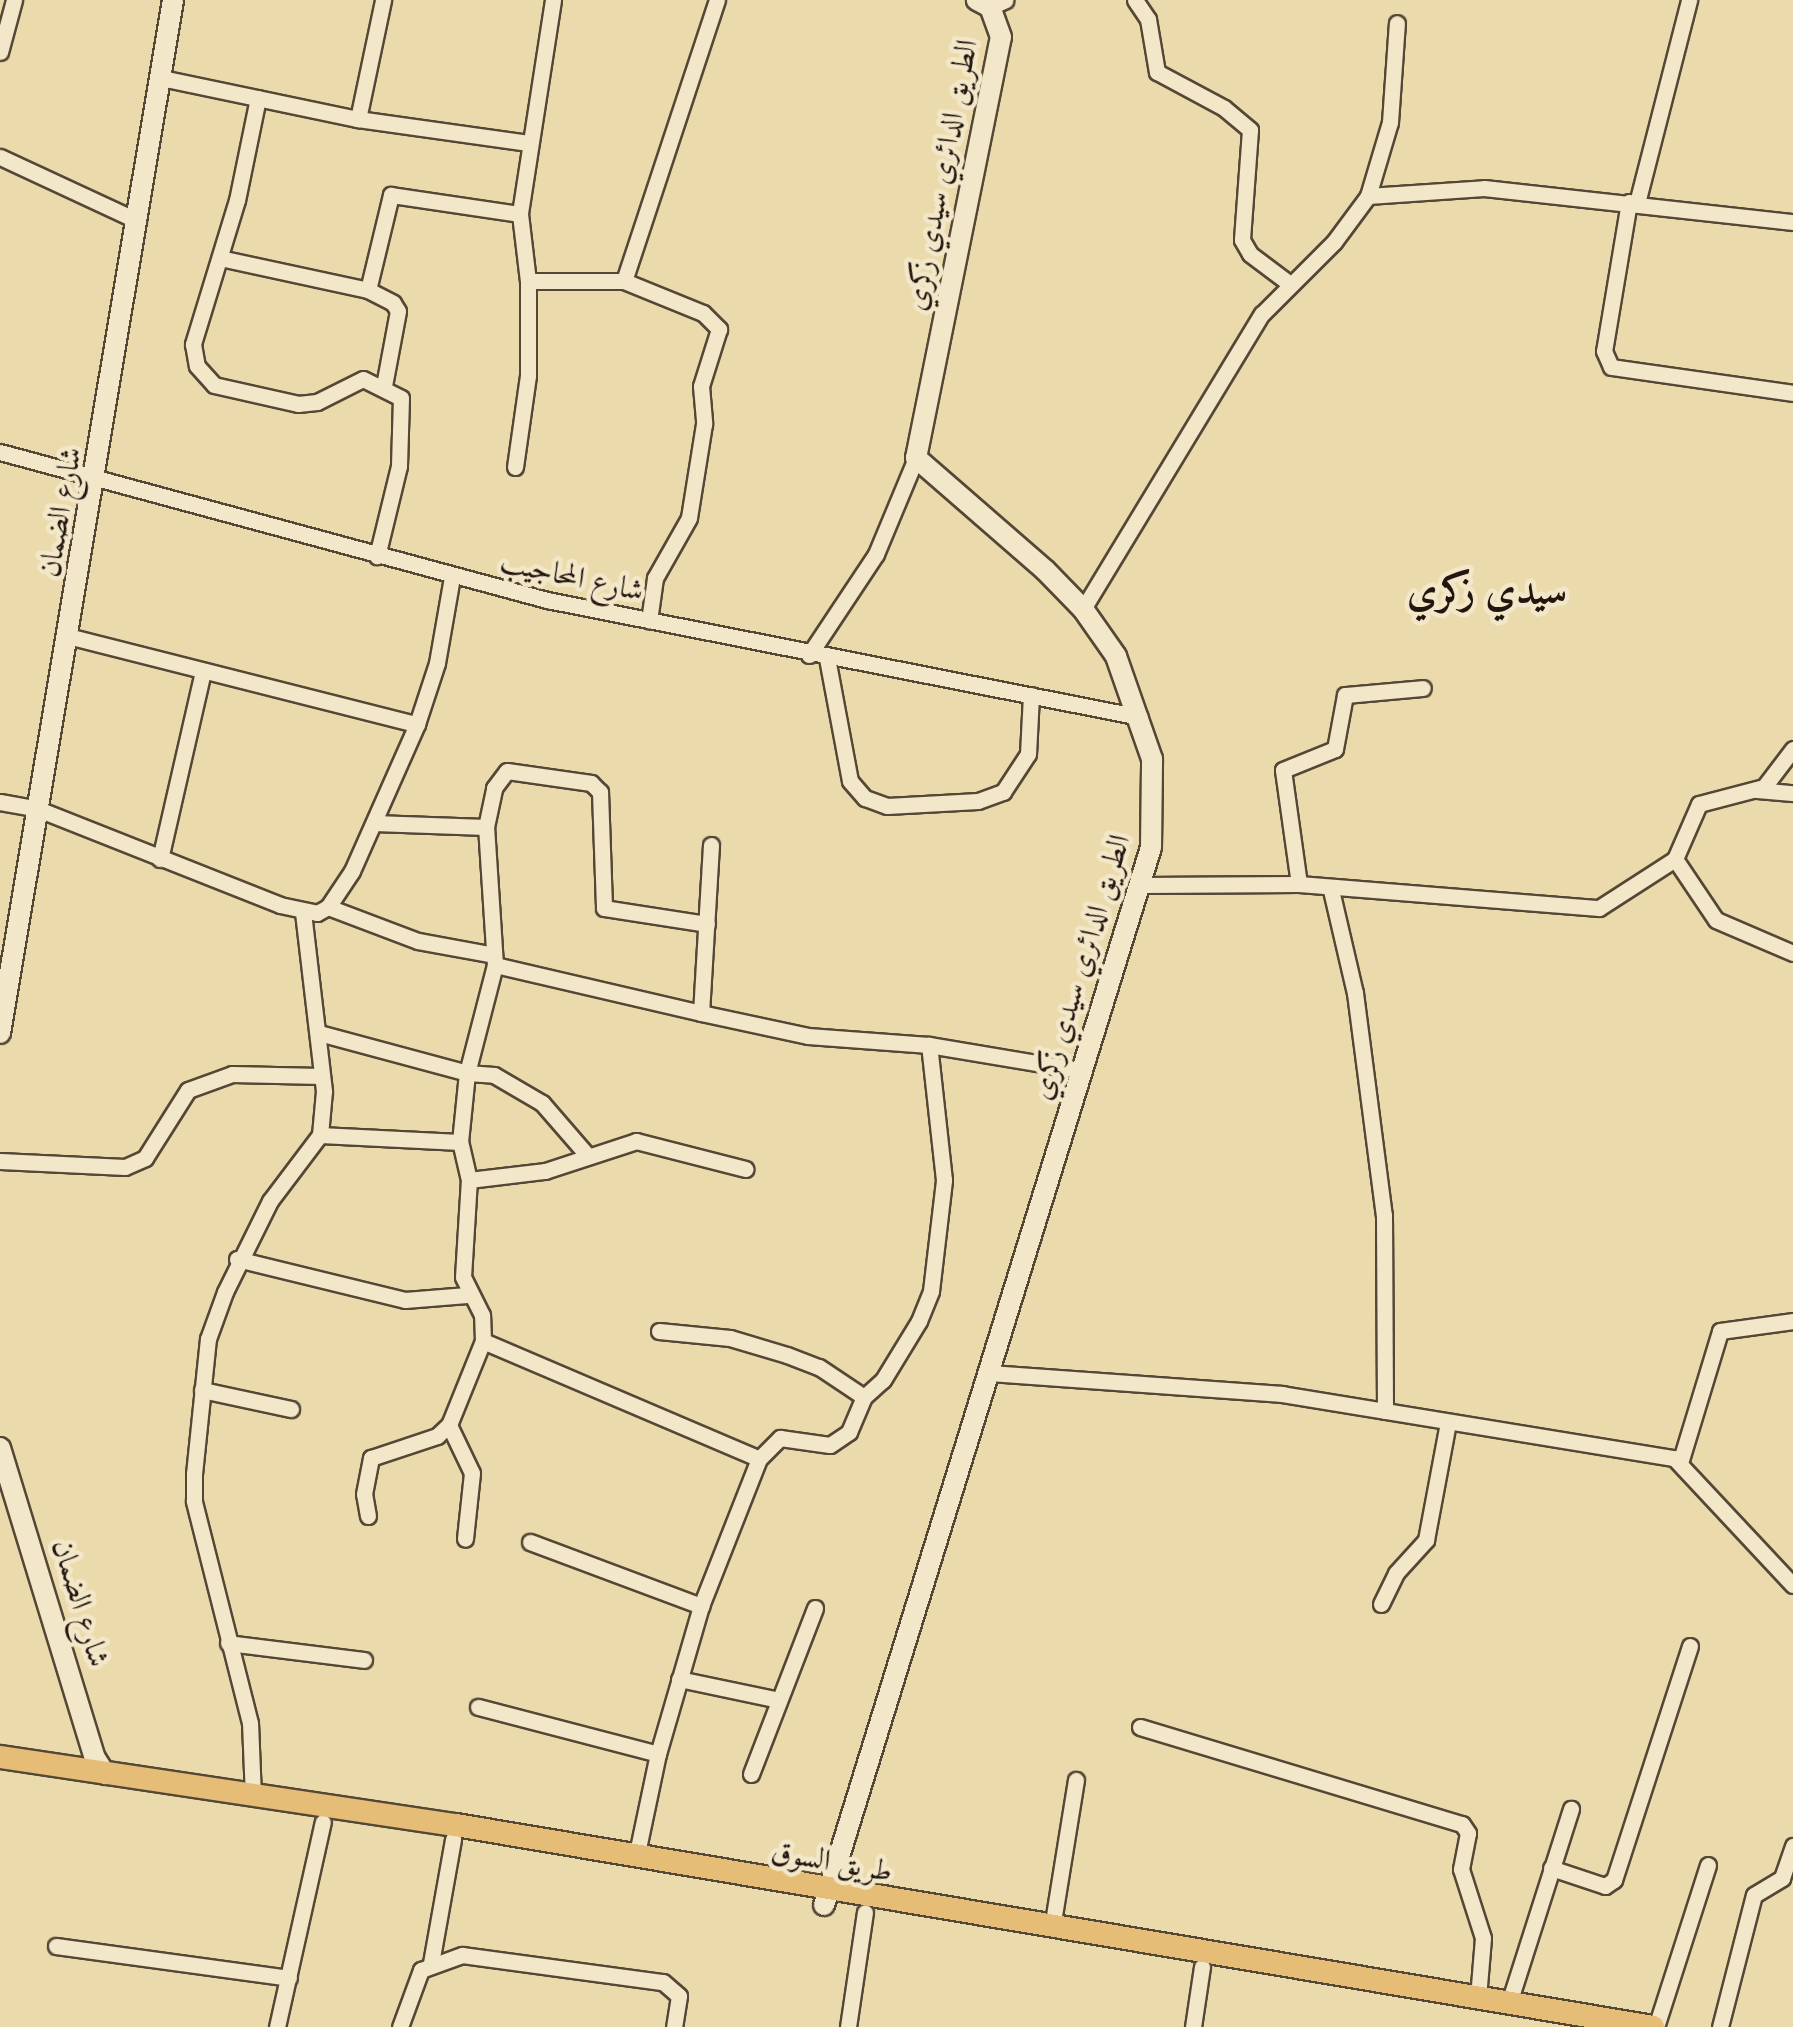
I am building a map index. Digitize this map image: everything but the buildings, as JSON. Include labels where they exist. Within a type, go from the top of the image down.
[{"type":"main road","name":"طريق السوق","points":[[0,1757],[636,1858],[825,1898],[865,1912],[1558,2027]]},
{"type":"main road","name":"طريق السوق","points":[[0,1770],[825,1898],[1052,1928],[1655,2027]]},
{"type":"street","points":[[0,52],[14,0]]},
{"type":"street","name":"شارع الضمان","points":[[0,1033],[9,929],[38,809],[98,478],[173,0]]},
{"type":"street","points":[[358,119],[383,0]]},
{"type":"street","points":[[515,467],[528,376],[528,282],[520,214],[553,0]]},
{"type":"street","points":[[624,282],[717,0]]},
{"type":"street","points":[[1135,0],[1148,19],[1157,72],[1224,108],[1250,130],[1242,240],[1250,254],[1290,284]]},
{"type":"street","points":[[1689,0],[1633,203],[1604,352],[1610,367],[1793,393]]},
{"type":"street","name":"الطريق الدائري سيدي زكري","points":[[825,1898],[990,1374],[1079,1070],[1142,885],[1155,798],[1140,718],[1116,656],[1084,609],[916,458],[1000,37],[991,2]]},
{"type":"street","points":[[1084,609],[1240,346],[1368,196],[1390,122],[1397,23]]},
{"type":"street","points":[[161,78],[358,119],[528,143]]},
{"type":"street","points":[[258,98],[220,258],[194,344],[197,366],[214,385],[298,404],[317,402],[363,379],[384,386],[401,398],[405,419],[377,556]]},
{"type":"street","points":[[0,157],[138,221]]},
{"type":"street","points":[[1368,196],[1484,188],[1793,222]]},
{"type":"street","points":[[368,290],[391,195],[520,214]]},
{"type":"street","points":[[220,258],[368,290],[398,310],[384,386]]},
{"type":"street","points":[[528,282],[624,282],[703,314],[719,330],[701,386],[704,424],[688,518],[655,578],[648,621]]},
{"type":"street","name":"شارع المحاجيب","points":[[0,452],[452,577],[810,655],[1140,718]]},
{"type":"street","points":[[810,655],[876,554],[916,458]]},
{"type":"street","points":[[328,907],[374,823],[417,724],[437,663],[452,577]]},
{"type":"street","points":[[68,636],[417,724]]},
{"type":"street","points":[[827,658],[850,781],[865,798],[887,806],[978,801],[1002,792],[1028,754],[1031,695]]},
{"type":"street","points":[[160,859],[202,671]]},
{"type":"street","points":[[1299,884],[1283,770],[1335,749],[1345,695],[1422,688]]},
{"type":"street","points":[[1142,885],[1299,884],[1331,890],[1599,908],[1675,859],[1699,804],[1771,783],[1793,749]]},
{"type":"street","points":[[368,1516],[364,1494],[372,1458],[437,1436],[450,1425],[483,1342],[482,1315],[467,1296],[469,1180],[460,1142],[466,1073],[494,960],[486,827],[494,788],[507,771],[592,783],[600,792],[604,826],[604,908],[707,924]]},
{"type":"street","points":[[1756,790],[1793,793]]},
{"type":"street","points":[[0,802],[38,809],[303,912],[328,907],[418,940],[701,1013],[808,1036],[930,1045],[1079,1070]]},
{"type":"street","points":[[374,823],[486,827]]},
{"type":"street","points":[[701,1013],[711,845]]},
{"type":"street","points":[[1675,859],[1716,920],[1793,954]]},
{"type":"street","points":[[1331,890],[1355,992],[1384,1215],[1384,1412]]},
{"type":"street","points":[[253,1797],[252,1738],[228,1644],[222,1595],[194,1501],[208,1338],[238,1259],[270,1200],[320,1135],[319,1032],[303,912]]},
{"type":"street","points":[[319,1032],[466,1073],[494,1075],[542,1103],[588,1155]]},
{"type":"street","points":[[636,1858],[658,1754],[701,1606],[759,1459],[780,1438],[838,1442],[862,1412],[864,1397],[884,1380],[930,1290],[944,1180],[930,1045]]},
{"type":"street","points":[[0,1161],[125,1167],[145,1158],[188,1090],[232,1074],[321,1076]]},
{"type":"street","points":[[320,1135],[460,1142]]},
{"type":"street","points":[[469,1180],[545,1171],[636,1141],[745,1169]]},
{"type":"street","points":[[238,1259],[405,1300],[467,1296]]},
{"type":"street","points":[[1680,1462],[1720,1331],[1793,1321]]},
{"type":"street","points":[[659,1332],[730,1338],[819,1366],[864,1397]]},
{"type":"street","points":[[483,1342],[759,1459]]},
{"type":"street","points":[[990,1374],[1282,1394],[1680,1462],[1793,1585]]},
{"type":"street","points":[[202,1390],[291,1409]]},
{"type":"street","points":[[1380,1604],[1396,1573],[1426,1540],[1448,1423]]},
{"type":"street","points":[[450,1425],[472,1473],[464,1540]]},
{"type":"street","name":"شارع الضمان","points":[[0,1448],[88,1734],[105,1774]]},
{"type":"street","points":[[530,1542],[701,1606]]},
{"type":"street","points":[[751,1774],[775,1699],[814,1608]]},
{"type":"street","points":[[228,1644],[364,1660]]},
{"type":"street","points":[[1552,1868],[1605,1886],[1614,1880],[1690,1646]]},
{"type":"street","points":[[679,1680],[775,1699]]},
{"type":"street","points":[[478,1708],[658,1754]]},
{"type":"street","points":[[1140,1728],[1462,1824],[1468,1833],[1461,1870],[1483,1938],[1478,1998]]},
{"type":"street","points":[[59,1766],[88,1734]]},
{"type":"street","points":[[1052,1928],[1076,1780]]},
{"type":"street","points":[[1509,2004],[1571,1809]]},
{"type":"street","points":[[277,2027],[323,1822]]},
{"type":"street","points":[[400,2027],[415,1980],[431,1962],[453,1839]]},
{"type":"street","points":[[1720,2027],[1754,1896],[1782,1878],[1793,1846]]},
{"type":"street","points":[[1655,2027],[1708,1865]]},
{"type":"street","points":[[848,2027],[865,1912]]},
{"type":"street","points":[[56,1946],[290,1978]]},
{"type":"street","points":[[431,1962],[462,1955],[663,1982],[679,1996],[674,2027]]},
{"type":"street","points":[[1193,2027],[1202,1967]]},
{"type":"district","name":"سيدي زكري","points":[[1487,589]]}]
